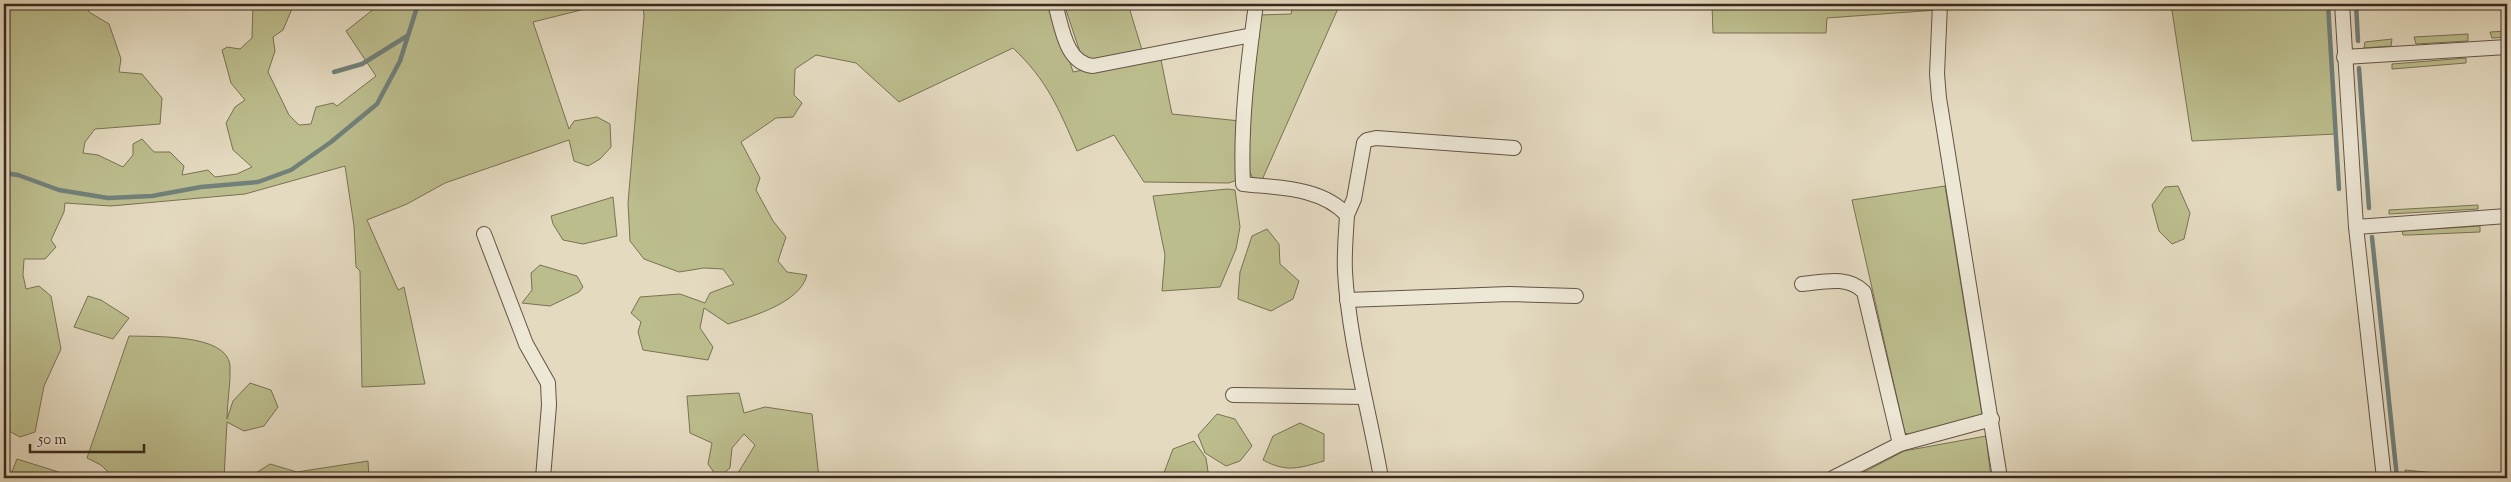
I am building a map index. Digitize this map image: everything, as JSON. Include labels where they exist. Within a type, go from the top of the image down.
[{"type":"street","points":[[1055,4],[1071,53],[1077,62],[1084,65],[1093,66],[1252,35]]},
{"type":"street","points":[[1256,4],[1242,149],[1243,184],[1314,193],[1337,204],[1347,215]]},
{"type":"street","points":[[1940,4],[1937,74],[1939,98],[2000,478]]},
{"type":"street","points":[[2342,4],[2356,227],[2384,478]]},
{"type":"street","points":[[2344,57],[2507,47]]},
{"type":"street","points":[[1382,478],[1364,397],[1347,300],[1345,270],[1347,215],[1354,199],[1364,143],[1367,140],[1376,138],[1514,148]]},
{"type":"street","points":[[2356,227],[2507,216]]},
{"type":"street","points":[[484,234],[526,344],[548,384],[549,405],[543,478]]},
{"type":"street","points":[[1802,284],[1844,281],[1852,283],[1864,292],[1900,444]]},
{"type":"street","points":[[1347,300],[1509,294],[1576,296]]},
{"type":"street","points":[[1233,396],[1364,397]]},
{"type":"street","points":[[1833,478],[1900,444],[1992,419]]},
{"type":"green space","points":[[4,4],[86,4],[89,12],[109,24],[121,59],[119,72],[142,74],[162,98],[160,124],[95,129],[85,142],[83,153],[98,155],[123,167],[133,155],[133,144],[142,139],[154,152],[170,152],[184,166],[182,175],[208,170],[215,177],[237,174],[252,167],[233,150],[226,123],[235,107],[245,100],[231,83],[222,50],[227,47],[240,49],[252,38],[253,4],[294,4],[283,30],[273,37],[275,51],[268,72],[289,115],[299,125],[311,124],[316,107],[333,103],[337,106],[376,76],[346,31],[380,4],[605,4],[533,22],[569,129],[574,121],[597,117],[610,124],[611,147],[600,159],[588,166],[574,161],[569,140],[445,183],[407,204],[367,220],[398,290],[404,287],[425,384],[362,387],[360,271],[356,267],[354,226],[345,166],[245,194],[111,206],[65,203],[64,212],[51,240],[56,247],[45,259],[24,259],[23,275],[26,289],[39,286],[51,296],[61,349],[44,386],[35,432],[20,437],[9,431],[10,413],[4,406]]},
{"type":"green space","points":[[643,4],[1052,4],[1073,72],[1160,55],[1172,114],[1240,121],[1237,180],[1229,183],[1144,182],[1114,135],[1077,151],[1051,96],[1035,72],[1013,48],[899,102],[856,63],[816,55],[795,69],[794,95],[802,103],[793,117],[776,118],[741,142],[760,178],[756,190],[773,221],[786,237],[778,261],[787,272],[807,275],[803,285],[786,301],[750,317],[728,324],[704,308],[700,328],[713,347],[708,360],[643,350],[638,332],[641,322],[631,313],[640,297],[680,294],[705,303],[710,293],[734,284],[723,269],[704,268],[679,272],[644,259],[630,241],[628,203],[644,16]]},
{"type":"green space","points":[[1064,4],[1128,4],[1142,50],[1083,61]]},
{"type":"green space","points":[[1293,4],[1340,4],[1262,180],[1254,180],[1244,161],[1259,15],[1291,14]]},
{"type":"green space","points":[[1712,4],[1936,4],[1937,10],[1827,18],[1826,33],[1713,33]]},
{"type":"green space","points":[[2171,4],[2328,4],[2336,134],[2192,141]]},
{"type":"green space","points":[[2507,31],[2507,37],[2492,38],[2490,32]]},
{"type":"green space","points":[[2468,34],[2468,41],[2416,44],[2414,37]]},
{"type":"green space","points":[[2392,39],[2391,46],[2364,48],[2365,42]]},
{"type":"green space","points":[[2466,58],[2466,63],[2392,69],[2392,64]]},
{"type":"green space","points":[[1945,186],[1983,421],[1918,437],[1905,433],[1852,200]]},
{"type":"green space","points":[[2178,186],[2190,213],[2184,239],[2172,244],[2159,231],[2152,205],[2165,187]]},
{"type":"green space","points":[[1228,189],[1235,190],[1240,227],[1236,249],[1220,287],[1162,291],[1165,255],[1153,196]]},
{"type":"green space","points":[[613,197],[617,236],[583,244],[563,240],[553,224],[551,216]]},
{"type":"green space","points":[[2478,205],[2478,209],[2389,214],[2389,210]]},
{"type":"green space","points":[[2480,226],[2480,232],[2403,235],[2402,231]]},
{"type":"green space","points":[[1267,229],[1279,244],[1280,264],[1299,281],[1293,299],[1271,311],[1238,299],[1240,272],[1252,236]]},
{"type":"green space","points":[[540,265],[577,276],[583,287],[579,292],[550,306],[522,303],[532,290],[531,273]]},
{"type":"green space","points":[[88,296],[101,300],[129,318],[113,339],[74,327]]},
{"type":"green space","points":[[129,336],[187,339],[216,347],[225,355],[230,365],[227,419],[233,401],[250,383],[271,390],[278,407],[264,426],[244,431],[227,422],[224,478],[114,478],[101,465],[87,458]]},
{"type":"green space","points":[[739,393],[744,413],[765,407],[812,414],[819,478],[738,478],[738,473],[755,445],[744,434],[732,448],[730,468],[718,478],[708,464],[712,443],[690,433],[687,396]]},
{"type":"green space","points":[[1217,414],[1235,419],[1252,446],[1240,461],[1226,466],[1205,453],[1198,435]]},
{"type":"green space","points":[[1300,423],[1324,434],[1324,461],[1307,466],[1286,468],[1263,460],[1273,436]]},
{"type":"green space","points":[[1986,436],[1991,478],[1853,478],[1904,451]]},
{"type":"green space","points":[[1194,441],[1206,458],[1209,478],[1162,478],[1173,449]]},
{"type":"green space","points":[[17,459],[78,478],[22,478],[11,474]]},
{"type":"green space","points":[[368,461],[369,478],[248,478],[270,464],[297,472]]},
{"type":"green space","points":[[2405,470],[2485,478],[2406,478]]},
{"type":"waterway","points":[[4,173],[18,175],[59,190],[108,198],[152,196],[201,187],[258,182],[291,170],[331,142],[377,104],[400,61],[418,4]]},
{"type":"waterway","points":[[2328,4],[2339,189]]},
{"type":"waterway","points":[[2356,4],[2358,41]]},
{"type":"waterway","points":[[334,72],[362,64],[407,36]]},
{"type":"waterway","points":[[2359,68],[2369,208]]},
{"type":"waterway","points":[[2372,237],[2397,478]]},
{"type":"waterway","points":[[4,473],[20,478]]}]
